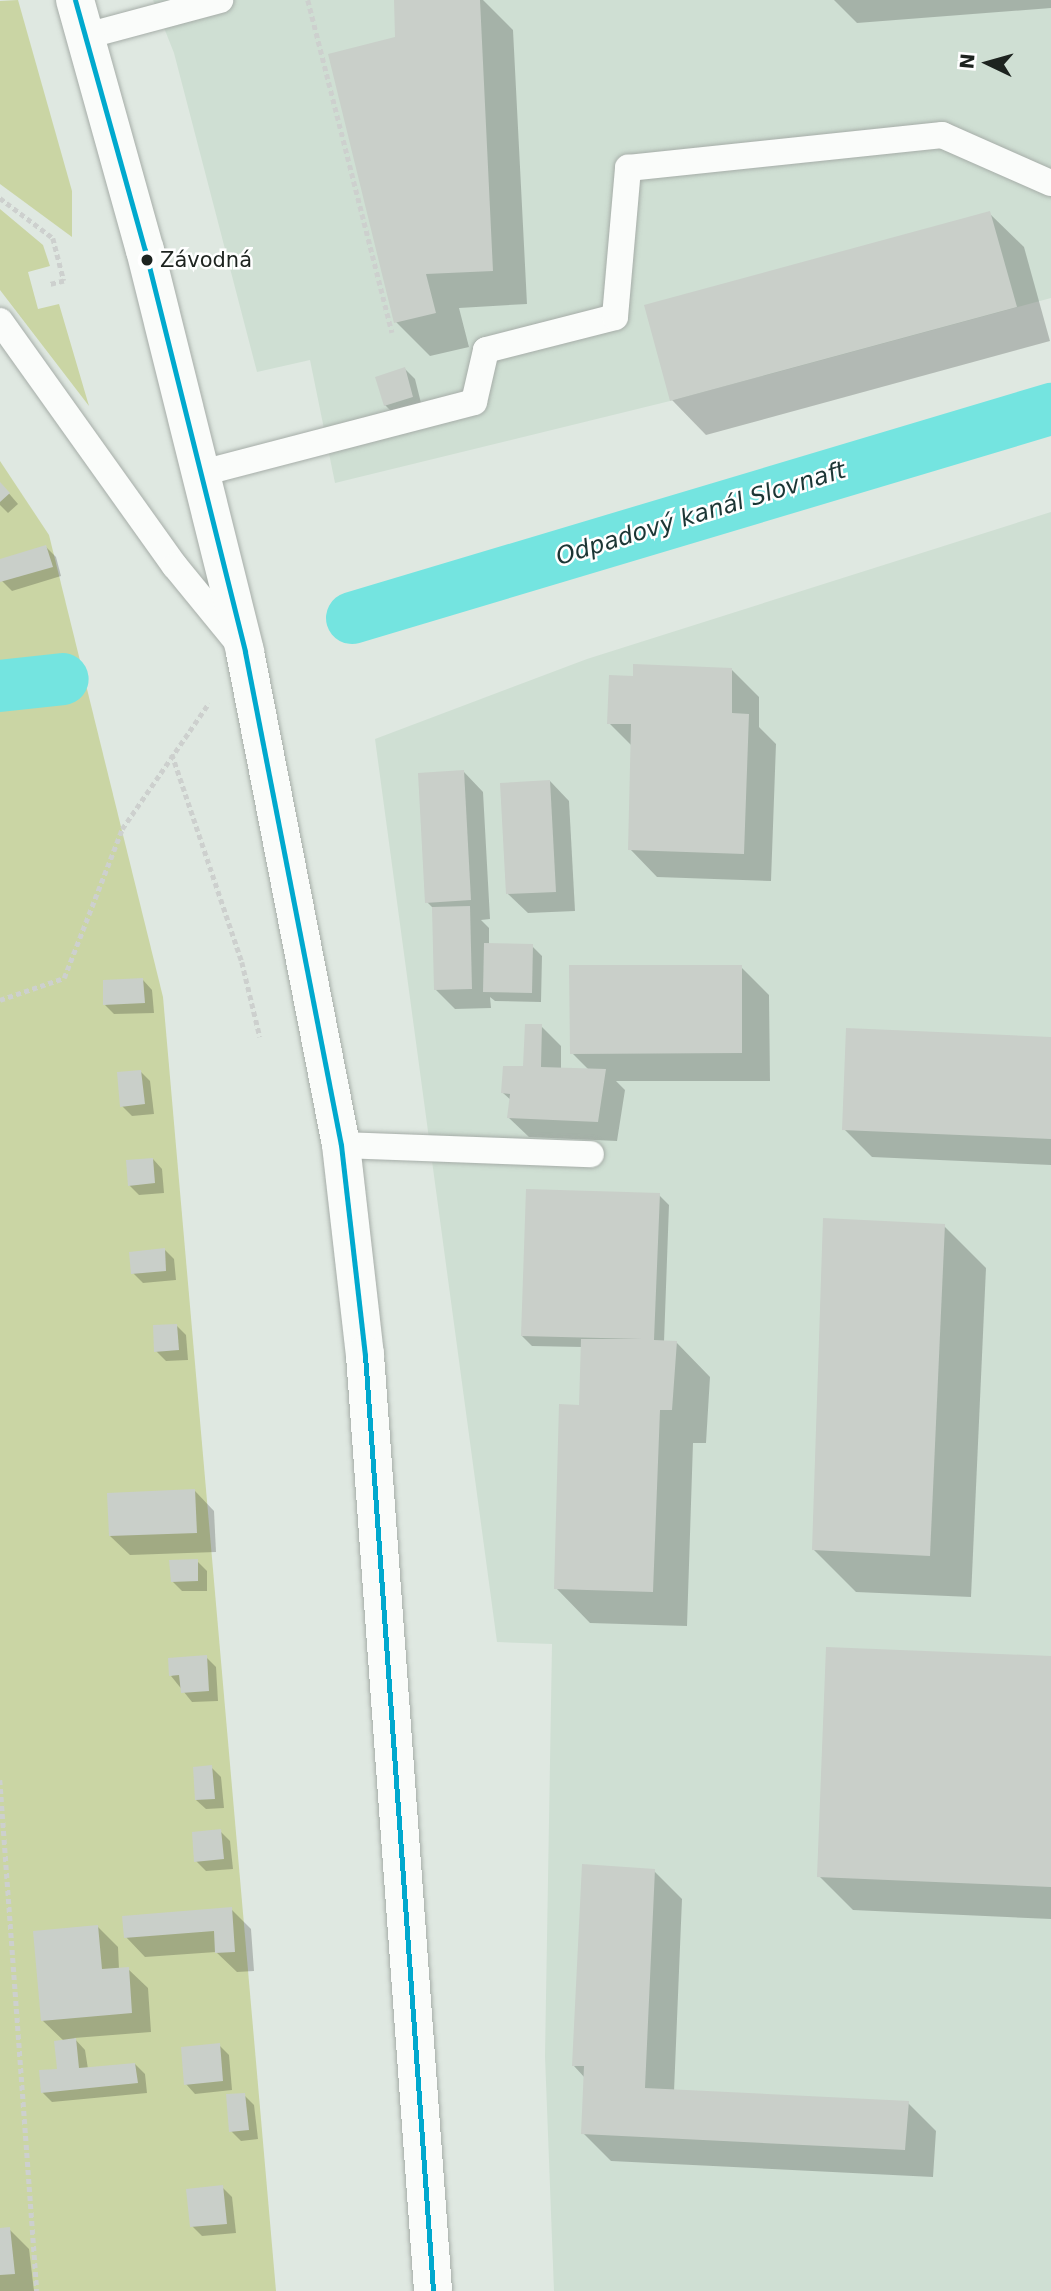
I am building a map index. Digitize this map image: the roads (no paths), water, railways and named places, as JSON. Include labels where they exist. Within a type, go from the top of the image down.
[{"type":"main road","points":[[75,0],[202,473],[246,652],[341,1145],[365,1355],[433,2291]]},
{"type":"lane","points":[[86,36],[220,0]]},
{"type":"lane","points":[[202,473],[474,402],[486,350],[615,317],[628,168],[942,135],[1051,183]]},
{"type":"lane","points":[[0,321],[175,566],[246,652]]},
{"type":"lane","points":[[341,1145],[591,1154]]},
{"type":"waterway","name":"Odpadový kanál Slovnaft","points":[[352,618],[1051,409]]},
{"type":"waterway","name":"Odpadový kanál Slovnaft","points":[[0,686],[63,679]]},
{"type":"place","name":"Závodná","points":[[147,260]]}]
